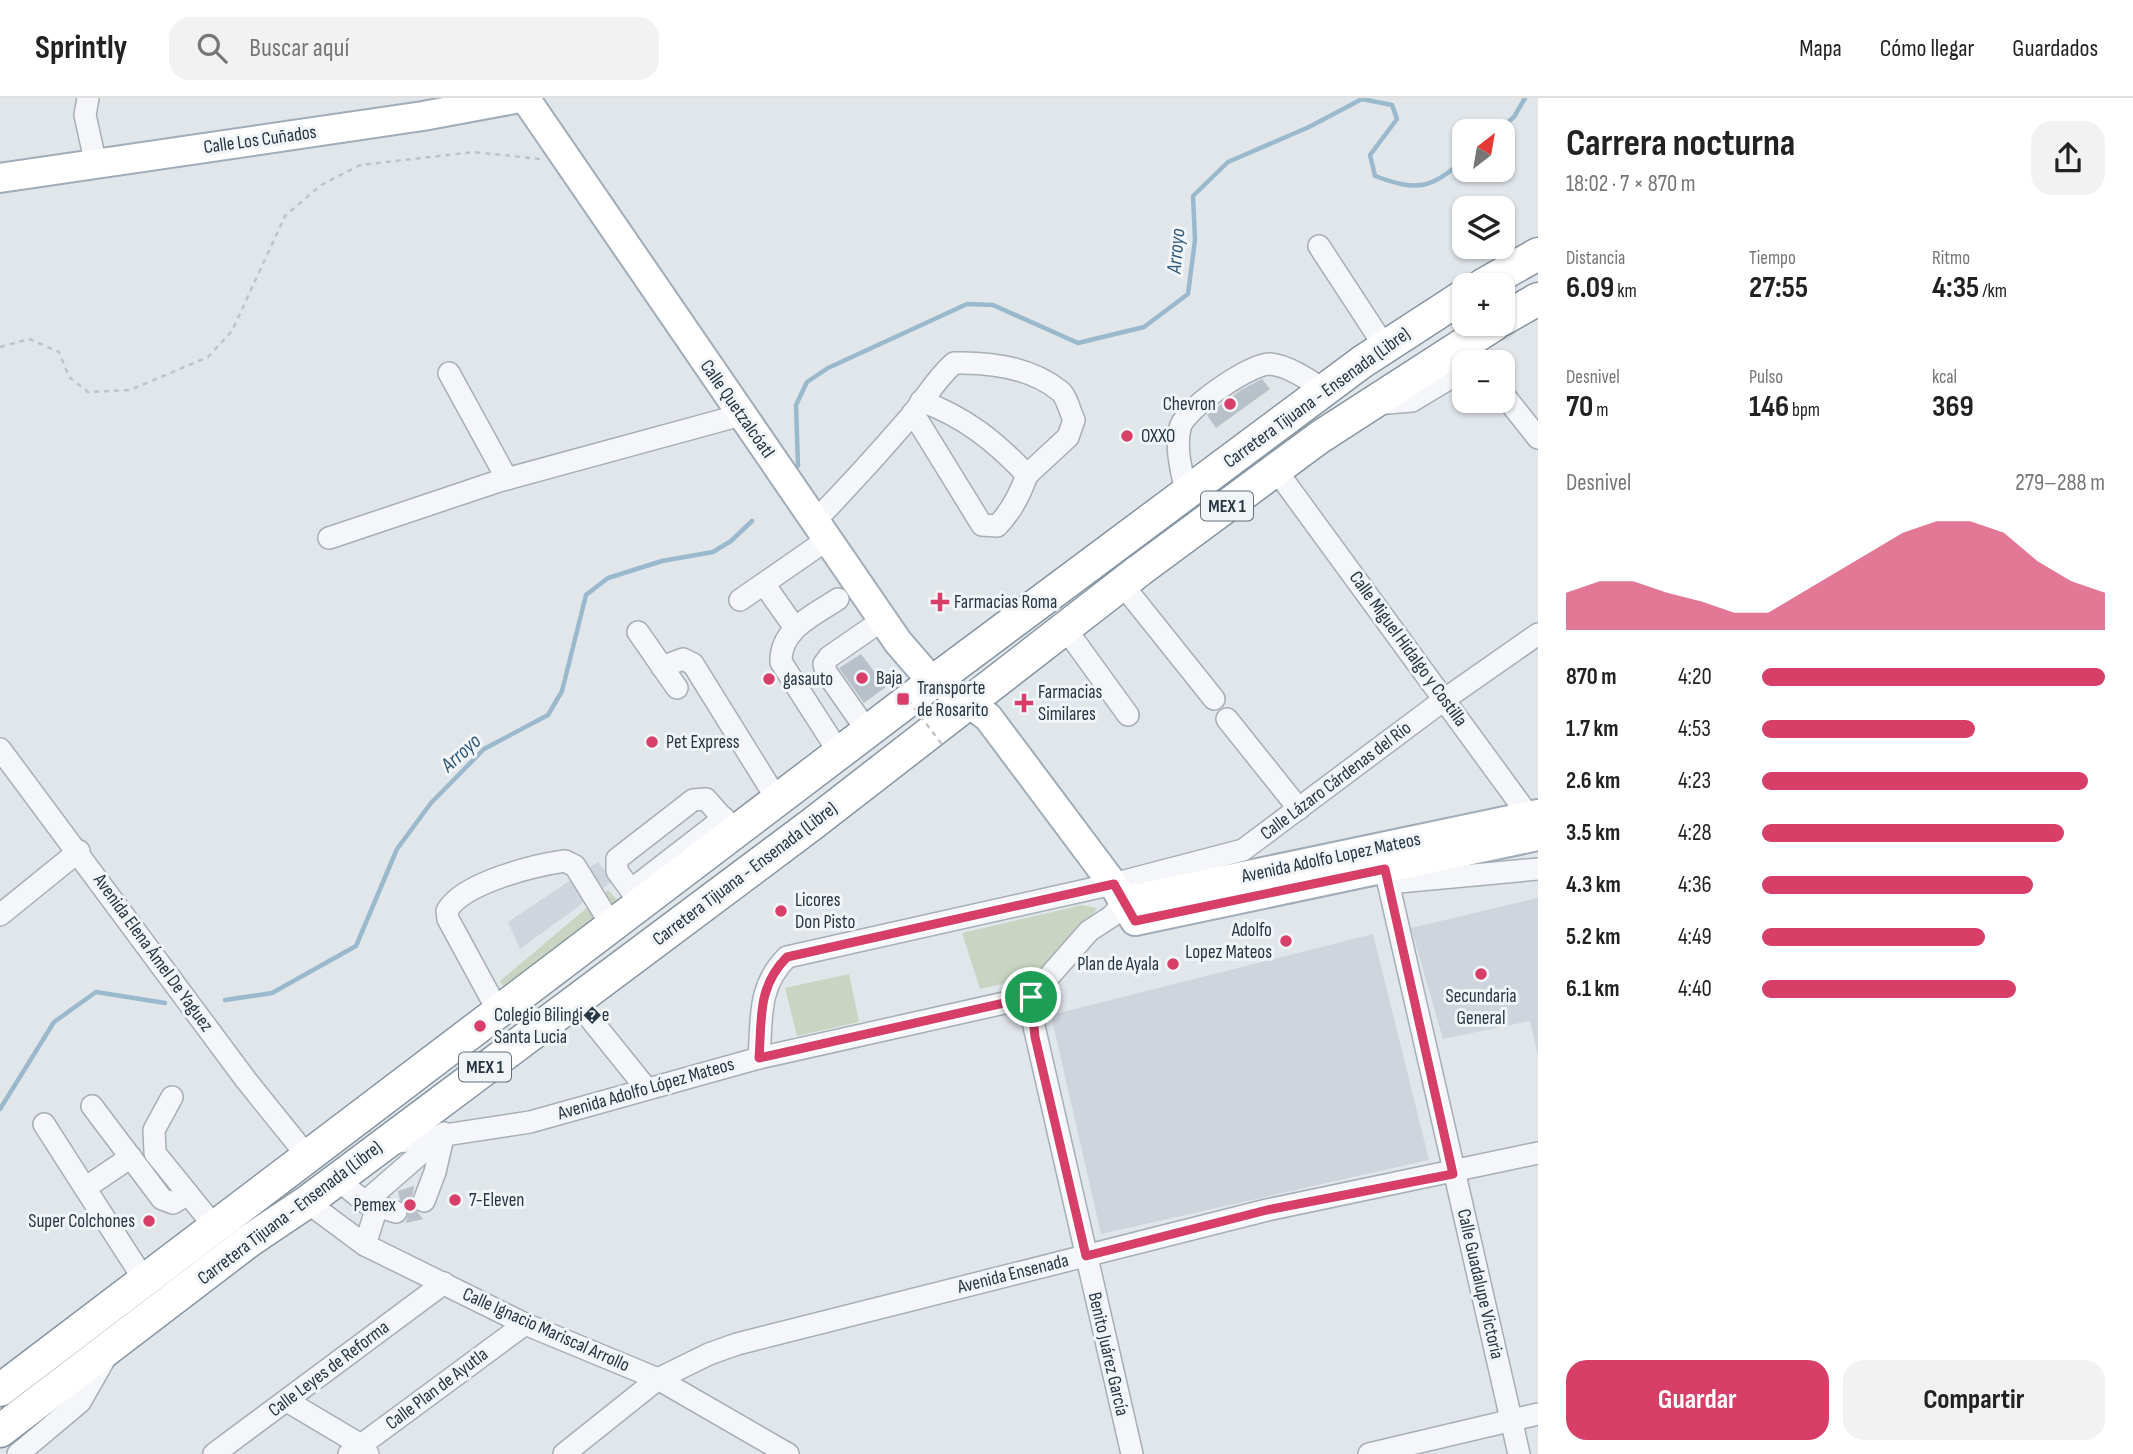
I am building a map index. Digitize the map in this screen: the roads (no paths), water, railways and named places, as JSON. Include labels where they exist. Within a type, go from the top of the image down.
[{"type":"highway","points":[[1504,273],[1538,254]]},
{"type":"highway","points":[[1515,312],[1538,299]]},
{"type":"highway","name":"Carretera Tijuana - Ensenada (Libre)","points":[[0,1390],[612,926],[636,897],[730,825],[778,801],[1324,390],[1452,303]]},
{"type":"highway","name":"Carretera Tijuana - Ensenada (Libre)","points":[[0,1431],[110,1350],[249,1241],[307,1202],[576,1001],[1122,584],[1370,404],[1476,336]]},
{"type":"highway","points":[[214,1226],[249,1241]]},
{"type":"main road","points":[[423,116],[447,98]]},
{"type":"main road","name":"Calle Los Cuñados","points":[[0,178],[423,116],[522,98]]},
{"type":"main road","name":"Calle Quetzalcóatl","points":[[522,98],[571,162],[741,415],[914,663],[934,681],[970,701]]},
{"type":"main road","points":[[970,701],[988,717],[1121,906]]},
{"type":"main road","name":"Avenida Adolfo Lopez Mateos","points":[[1121,906],[1387,876],[1536,824]]},
{"type":"main road","name":"Avenida Adolfo Lopez Mateos","points":[[1121,906],[1536,824]]},
{"type":"street","points":[[88,98],[85,115],[96,164]]},
{"type":"street","points":[[1319,246],[1385,347]]},
{"type":"street","points":[[740,600],[764,584],[822,530],[860,475],[917,407],[932,383],[954,363],[990,362],[1030,374],[1062,392],[1074,420],[1068,437],[1027,475],[1018,498],[1003,520],[997,526],[982,525],[917,407]]},
{"type":"street","points":[[1186,493],[1177,444],[1180,424],[1192,410],[1252,366],[1271,364],[1303,377],[1324,390]]},
{"type":"street","points":[[449,373],[507,479]]},
{"type":"street","points":[[1370,404],[1412,401],[1452,377]]},
{"type":"street","points":[[917,407],[952,412],[996,442],[1027,475]]},
{"type":"street","points":[[1515,409],[1538,438]]},
{"type":"street","points":[[329,538],[507,479],[741,415]]},
{"type":"street","name":"Calle Miguel Hidalgo y Costilla","points":[[1276,470],[1536,824]]},
{"type":"street","points":[[764,584],[795,628]]},
{"type":"street","points":[[1122,584],[1214,699]]},
{"type":"street","points":[[838,599],[795,628],[781,648],[781,662],[840,754]]},
{"type":"street","points":[[868,732],[826,672],[824,664],[829,657],[884,619]]},
{"type":"street","points":[[1065,628],[1128,715]]},
{"type":"street","points":[[638,632],[677,688]]},
{"type":"street","name":"Calle Lázaro Cárdenas del Río","points":[[1121,906],[1257,841],[1445,699],[1538,634]]},
{"type":"street","points":[[662,667],[683,659],[693,664],[778,801]]},
{"type":"street","points":[[1227,719],[1299,809]]},
{"type":"street","name":"Avenida Elena Ámel De Yaguez","points":[[0,749],[79,851],[246,1080],[308,1157]]},
{"type":"street","points":[[636,897],[616,867],[620,855],[697,798],[706,799],[730,825]]},
{"type":"street","points":[[0,915],[79,851]]},
{"type":"street","points":[[498,1011],[448,919],[447,911],[452,904],[487,881],[565,861],[575,866],[612,926]]},
{"type":"street","points":[[1387,876],[1538,869]]},
{"type":"street","name":"Calle Guadalupe Victoria","points":[[1387,876],[1519,1454]]},
{"type":"street","points":[[1031,997],[1089,931],[1121,906]]},
{"type":"street","points":[[759,1058],[765,988],[775,969],[787,957],[1121,906]]},
{"type":"street","name":"Avenida Adolfo López Mateos","points":[[383,1144],[530,1122],[759,1058],[1031,997]]},
{"type":"street","name":"Benito Juárez García","points":[[1031,997],[1035,1037],[1132,1454]]},
{"type":"street","points":[[576,1001],[646,1088]]},
{"type":"street","points":[[172,1097],[152,1140],[155,1153],[214,1226]]},
{"type":"street","points":[[92,1106],[165,1202],[173,1203],[188,1194]]},
{"type":"street","points":[[44,1124],[145,1281]]},
{"type":"street","points":[[424,1201],[435,1172],[443,1133]]},
{"type":"street","points":[[365,1245],[379,1207],[443,1133]]},
{"type":"street","name":"Avenida Ensenada","points":[[566,1454],[658,1379],[709,1354],[737,1344],[1267,1210],[1453,1174],[1538,1153]]},
{"type":"street","points":[[85,1188],[131,1157]]},
{"type":"street","points":[[337,1179],[379,1207]]},
{"type":"street","name":"Calle Ignacio Mariscal Arrollo","points":[[307,1202],[365,1245],[525,1324],[658,1379],[788,1454]]},
{"type":"street","name":"Calle Leyes de Reforma","points":[[214,1454],[444,1283]]},
{"type":"street","name":"Calle Plan de Ayutla","points":[[359,1451],[525,1324]]},
{"type":"street","points":[[18,1454],[80,1402],[110,1350]]},
{"type":"street","points":[[287,1401],[359,1451]]},
{"type":"street","points":[[1369,1454],[1538,1414]]},
{"type":"waterway","name":"Arroyo","points":[[1512,119],[1525,98]]},
{"type":"waterway","name":"Arroyo","points":[[798,466],[796,405],[807,382],[828,368],[967,304],[993,305],[1078,343],[1144,327],[1188,294],[1195,240],[1193,196],[1228,162],[1309,127],[1362,99],[1392,105],[1397,119],[1370,155],[1375,176],[1413,186],[1432,182],[1452,169]]},
{"type":"waterway","name":"Arroyo","points":[[225,1000],[272,993],[356,946],[397,849],[431,803],[484,749],[548,715],[562,691],[586,595],[608,578],[662,561],[713,552],[731,541],[752,521]]},
{"type":"waterway","name":"Arroyo","points":[[0,1109],[54,1022],[96,992],[165,1003]]},
{"type":"place","name":"Chevron","points":[[1230,404]]},
{"type":"place","name":"OXXO","points":[[1127,436]]},
{"type":"place","name":"Farmacias Roma","points":[[940,602]]},
{"type":"place","name":"Baja","points":[[862,678]]},
{"type":"place","name":"gasauto","points":[[769,679]]},
{"type":"place","name":"Transporte de Rosarito","points":[[903,699]]},
{"type":"place","name":"Farmacias Similares","points":[[1024,703]]},
{"type":"place","name":"Pet Express","points":[[652,742]]},
{"type":"place","name":"Licores Don Pisto","points":[[781,911]]},
{"type":"place","name":"Adolfo Lopez Mateos","points":[[1286,941]]},
{"type":"place","name":"Plan de Ayala","points":[[1173,964]]},
{"type":"place","name":"Secundaria General","points":[[1481,974]]},
{"type":"place","name":"Colegio Bilingi�e Santa Lucia","points":[[480,1026]]},
{"type":"place","name":"7-Eleven","points":[[455,1200]]},
{"type":"place","name":"Pemex","points":[[410,1205]]},
{"type":"place","name":"Super Colchones","points":[[149,1221]]}]
